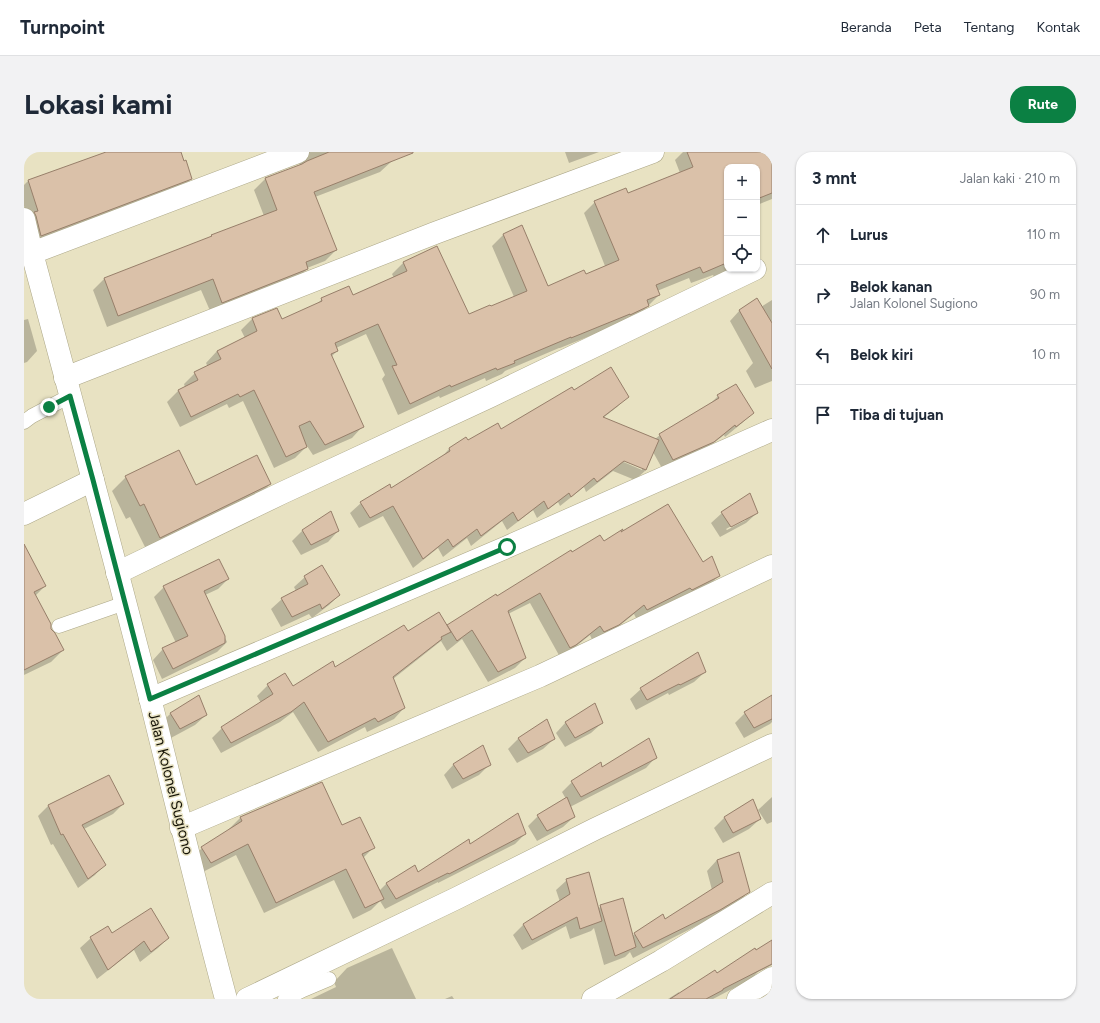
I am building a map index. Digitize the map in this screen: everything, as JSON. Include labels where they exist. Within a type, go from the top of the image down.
[{"type":"street","points":[[32,253],[298,152]]},
{"type":"street","points":[[68,387],[435,233],[653,152]]},
{"type":"street","name":"Jalan Kolonel Sugiono","points":[[24,220],[150,699],[181,828],[226,999]]},
{"type":"street","points":[[760,267],[772,261]]},
{"type":"street","points":[[117,573],[275,496],[491,396],[750,272]]},
{"type":"street","points":[[150,699],[507,547],[772,430]]},
{"type":"street","points":[[24,514],[93,480]]},
{"type":"street","points":[[181,828],[540,676],[772,566]]},
{"type":"street","points":[[247,999],[457,898],[595,829],[772,745]]},
{"type":"street","points":[[593,999],[660,961],[772,893]]},
{"type":"street","points":[[738,999],[772,978]]},
{"type":"lane","points":[[24,422],[68,387]]},
{"type":"lane","points":[[59,626],[125,603]]},
{"type":"lane","points":[[285,999],[329,979]]},
{"type":"building","points":[[106,152],[181,152],[184,161],[186,160],[192,179],[41,236],[34,212],[38,211],[28,180]]},
{"type":"building","points":[[329,152],[413,153],[314,192],[337,250],[306,262],[308,269],[222,303],[213,279],[118,316],[104,278],[277,210],[265,178]]},
{"type":"building","points":[[687,152],[772,152],[772,193],[760,198],[760,164],[724,164],[724,264],[703,273],[700,267],[656,285],[660,295],[647,300],[649,306],[630,315],[571,337],[514,361],[515,363],[497,370],[496,368],[451,387],[450,385],[410,404],[392,366],[397,365],[378,324],[335,343],[338,351],[331,354],[364,427],[325,445],[310,421],[299,426],[307,447],[286,457],[254,390],[240,397],[238,394],[191,417],[178,390],[198,380],[194,372],[221,359],[217,351],[257,331],[252,318],[277,308],[282,319],[322,301],[321,298],[349,286],[353,295],[407,271],[403,262],[437,246],[469,314],[527,291],[503,234],[522,225],[548,286],[584,270],[586,274],[619,260],[594,201],[626,188],[628,193],[693,167]]},
{"type":"building","points":[[757,298],[772,323],[772,369],[739,310]]},
{"type":"building","points":[[611,367],[629,397],[603,417],[659,440],[646,470],[624,461],[597,482],[594,478],[571,497],[569,493],[548,509],[544,501],[518,521],[513,512],[481,536],[477,529],[453,547],[448,539],[423,559],[393,506],[370,518],[360,502],[390,484],[391,488],[450,451],[449,448],[466,437],[468,440],[498,423],[501,429],[572,387],[574,390]]},
{"type":"building","points":[[736,384],[754,413],[736,427],[735,425],[714,442],[673,460],[659,434],[719,398],[717,395]]},
{"type":"building","points":[[179,450],[196,485],[257,455],[271,484],[160,538],[144,504],[140,506],[125,476]]},
{"type":"building","points":[[750,493],[758,513],[731,527],[721,512]]},
{"type":"building","points":[[668,504],[703,562],[712,556],[720,576],[692,590],[690,588],[647,610],[644,605],[619,625],[604,632],[600,626],[570,648],[540,593],[508,611],[526,658],[498,672],[472,630],[457,641],[447,625],[571,550],[572,552],[600,535],[604,541]]},
{"type":"building","points":[[331,511],[339,531],[311,545],[302,530]]},
{"type":"building","points":[[24,544],[46,586],[34,592],[51,624],[51,629],[55,633],[64,650],[24,670]]},
{"type":"building","points":[[219,559],[229,579],[204,591],[225,636],[225,643],[173,669],[162,648],[188,636],[163,586]]},
{"type":"building","points":[[322,565],[340,595],[322,609],[320,604],[292,617],[281,598],[308,584],[304,576]]},
{"type":"building","points":[[439,612],[451,632],[441,637],[442,639],[393,677],[405,708],[378,722],[375,718],[328,742],[304,702],[291,712],[231,743],[221,727],[273,694],[267,684],[285,673],[293,686],[333,661],[335,667],[404,625],[408,631]]},
{"type":"building","points":[[698,652],[706,672],[647,700],[640,688]]},
{"type":"building","points":[[199,695],[207,715],[180,729],[170,713]]},
{"type":"building","points":[[772,695],[772,719],[754,728],[744,712]]},
{"type":"building","points":[[595,703],[603,723],[575,738],[565,722]]},
{"type":"building","points":[[547,719],[555,739],[528,753],[518,738]]},
{"type":"building","points":[[649,738],[657,758],[581,797],[571,781],[601,762],[602,767]]},
{"type":"building","points":[[483,745],[491,765],[463,779],[453,764]]},
{"type":"building","points":[[109,775],[124,804],[82,825],[106,865],[88,879],[63,834],[61,835],[48,805]]},
{"type":"building","points":[[322,782],[342,825],[360,817],[375,848],[362,854],[384,899],[365,908],[346,869],[276,903],[248,844],[211,863],[201,847],[242,821],[240,817]]},
{"type":"building","points":[[567,797],[575,817],[547,831],[537,815]]},
{"type":"building","points":[[753,799],[761,819],[733,833],[724,817]]},
{"type":"building","points":[[518,813],[526,834],[449,874],[448,873],[396,899],[386,883],[415,865],[418,872],[469,839],[470,844]]},
{"type":"building","points":[[739,852],[750,892],[720,910],[643,948],[634,933],[663,914],[665,919],[723,882],[717,860]]},
{"type":"building","points":[[589,872],[602,921],[580,929],[577,917],[532,940],[523,924],[570,894],[566,879]]},
{"type":"building","points":[[623,898],[636,947],[615,956],[600,905]]},
{"type":"building","points":[[151,908],[169,938],[151,952],[144,941],[108,970],[90,937],[108,926],[112,933]]},
{"type":"building","points":[[772,940],[772,964],[706,999],[670,999],[715,970],[717,973],[755,948],[756,950]]},
{"type":"route","points":[[49,407],[70,396],[150,699],[507,547]]}]
